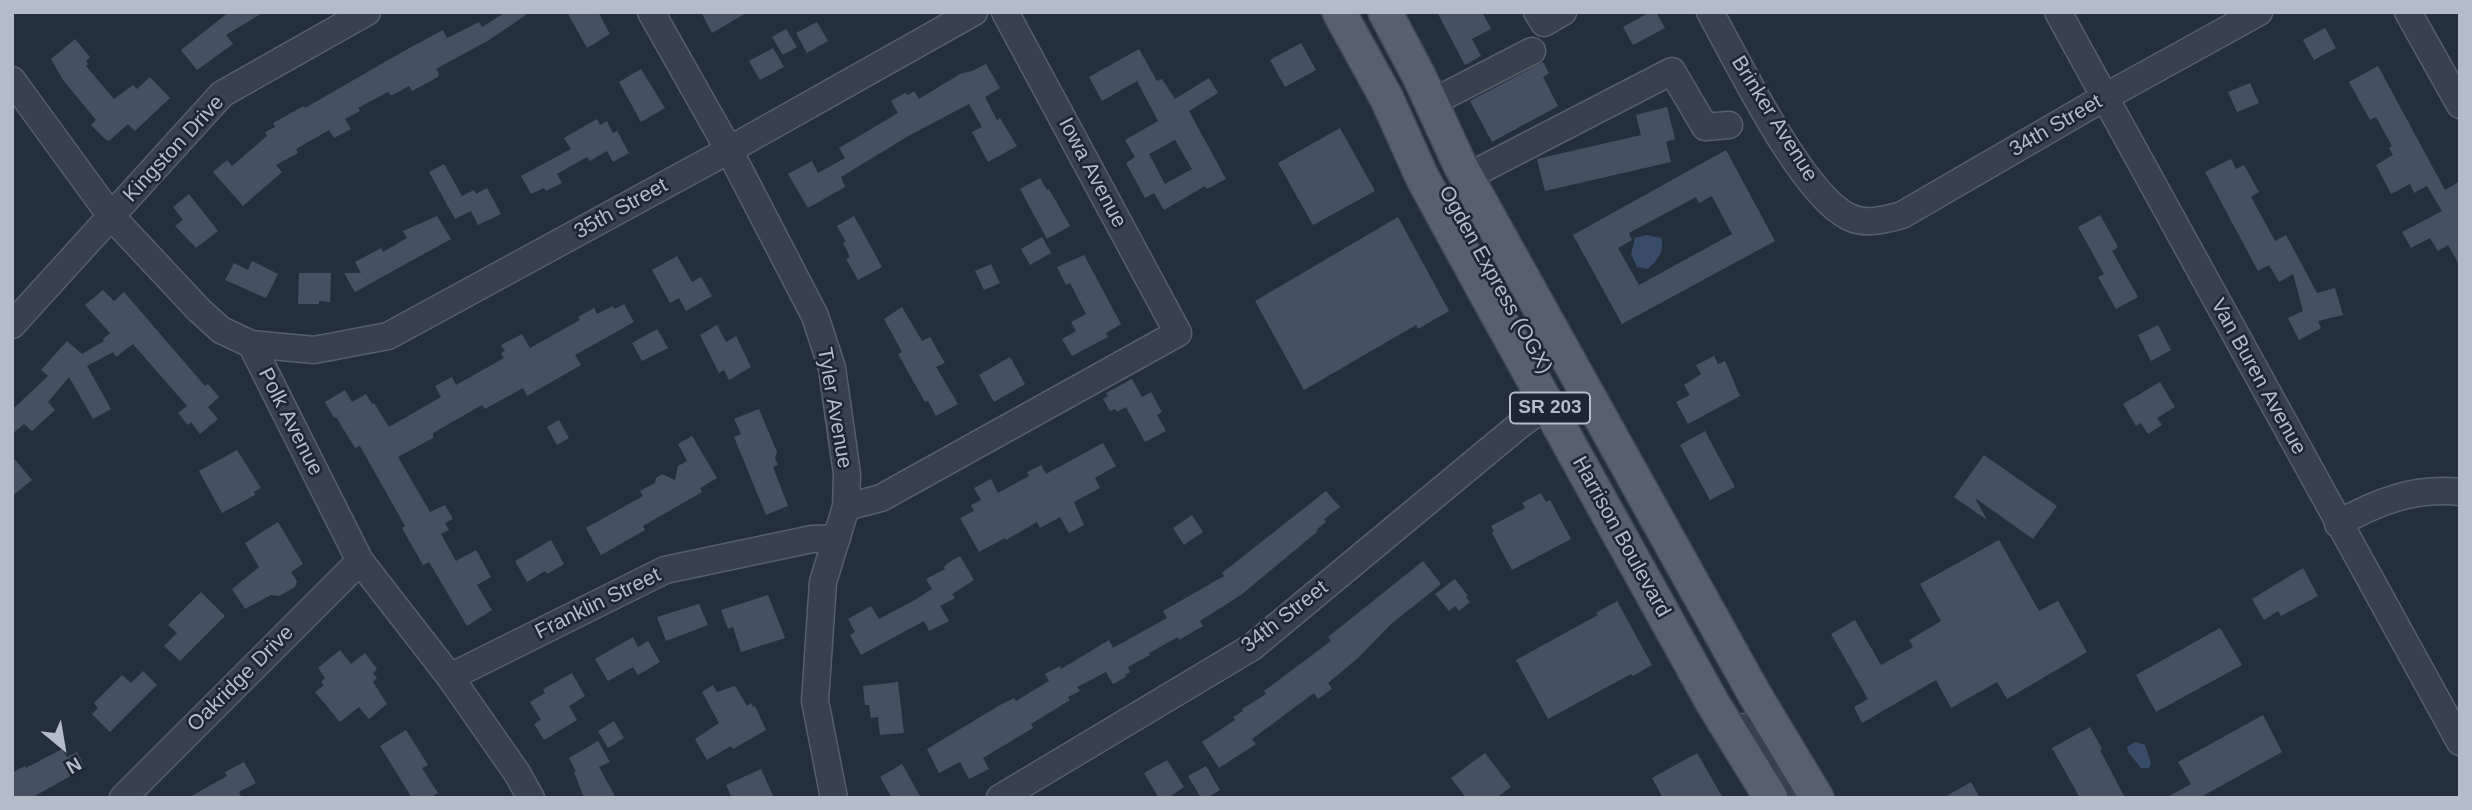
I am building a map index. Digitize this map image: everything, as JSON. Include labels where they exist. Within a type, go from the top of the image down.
[{"type":"main road","name":"Harrison Boulevard","points":[[1339,12],[1380,87],[1422,177],[1717,710],[1772,798]]},
{"type":"main road","name":"Harrison Boulevard","points":[[1385,12],[1467,177],[1755,695],[1817,798]]},
{"type":"street","name":"Kingston Drive","points":[[12,325],[222,94],[367,12]]},
{"type":"street","name":"Tyler Avenue","points":[[651,12],[729,150],[815,316],[832,368],[847,474],[846,507],[823,582],[815,701],[834,798]]},
{"type":"street","name":"35th Street","points":[[251,344],[314,350],[388,336],[729,150],[974,12]]},
{"type":"street","name":"Iowa Avenue","points":[[846,507],[881,498],[1178,333],[1005,12]]},
{"type":"street","name":"Ogden Express (OGX)","points":[[1356,12],[1394,82],[1454,207],[1730,703],[1789,798]]},
{"type":"street","name":"Ogden Express (OGX)","points":[[1371,12],[1455,182],[1738,699],[1776,755],[1800,798]]},
{"type":"street","points":[[1537,12],[1544,23],[1563,12]]},
{"type":"street","name":"Brinker Avenue","points":[[1710,12],[1805,175],[1832,205],[1848,216]]},
{"type":"street","name":"Van Buren Avenue","points":[[2058,12],[2460,742]]},
{"type":"street","name":"34th Street","points":[[1848,216],[1863,221],[1902,215],[2105,97],[2259,12]]},
{"type":"street","points":[[2409,12],[2460,105]]},
{"type":"street","points":[[1431,103],[1532,51]]},
{"type":"street","points":[[1467,177],[1672,71],[1705,127],[1729,125]]},
{"type":"street","name":"Polk Avenue","points":[[12,80],[111,216],[213,323],[221,330],[251,344],[360,561],[450,677],[517,773],[531,798]]},
{"type":"street","name":"34th Street","points":[[1000,798],[1252,647],[1548,404]]},
{"type":"street","points":[[2338,524],[2363,509],[2393,498],[2419,492],[2460,492]]},
{"type":"street","name":"Franklin Street","points":[[450,677],[665,570],[812,539],[836,538]]},
{"type":"street","name":"Oakridge Drive","points":[[123,798],[360,561]]},
{"type":"water","points":[[1646,235],[1661,238],[1662,243],[1660,255],[1648,269],[1637,267],[1631,254],[1635,238]]},
{"type":"water","points":[[2135,742],[2145,745],[2151,763],[2149,768],[2141,768],[2128,752],[2127,747]]},
{"type":"building","points":[[229,12],[264,12],[226,35],[233,44],[197,70],[181,50]]},
{"type":"building","points":[[506,12],[524,12],[526,15],[489,40],[436,69],[438,77],[412,91],[409,86],[393,95],[388,92],[358,108],[360,111],[345,119],[351,129],[334,138],[329,130],[296,149],[298,153],[276,165],[282,172],[243,206],[213,172],[227,160],[232,166],[267,136],[265,132],[275,127],[273,123],[304,106],[305,108],[404,51],[443,30],[447,38],[479,22],[482,27]]},
{"type":"building","points":[[567,12],[598,12],[610,34],[587,48]]},
{"type":"building","points":[[701,12],[748,12],[712,33]]},
{"type":"building","points":[[1437,12],[1482,12],[1491,29],[1472,39],[1481,56],[1465,65]]},
{"type":"building","points":[[1650,12],[1656,12],[1665,28],[1633,45],[1623,27]]},
{"type":"building","points":[[817,22],[828,41],[807,53],[796,33]]},
{"type":"building","points":[[2325,28],[2336,48],[2314,60],[2303,40]]},
{"type":"building","points":[[786,29],[797,47],[783,55],[772,37]]},
{"type":"building","points":[[75,39],[90,57],[86,66],[114,99],[133,85],[137,89],[150,77],[170,98],[135,131],[128,124],[109,141],[105,139],[91,125],[96,120],[63,80],[51,59]]},
{"type":"building","points":[[1301,43],[1316,70],[1285,87],[1270,60]]},
{"type":"building","points":[[773,48],[784,67],[760,80],[749,61]]},
{"type":"building","points":[[1139,49],[1157,81],[1162,79],[1175,99],[1209,78],[1218,93],[1189,111],[1226,179],[1207,189],[1205,186],[1164,210],[1154,193],[1145,198],[1126,163],[1135,157],[1125,140],[1158,121],[1137,81],[1102,101],[1089,77]],"holes":[[[1175,140],[1192,169],[1165,184],[1149,154]]]},
{"type":"building","points":[[1543,62],[1549,73],[1543,77],[1558,106],[1492,142],[1470,101]]},
{"type":"building","points":[[986,64],[1000,88],[985,97],[997,120],[1000,118],[1017,146],[988,162],[972,132],[982,127],[969,104],[910,135],[841,177],[845,187],[808,208],[788,174],[812,161],[818,173],[845,158],[839,148],[898,113],[891,101],[905,93],[908,95],[914,91],[919,99],[960,74]]},
{"type":"building","points":[[2378,66],[2445,190],[2460,181],[2460,266],[2448,245],[2438,251],[2430,238],[2411,248],[2402,232],[2442,211],[2427,186],[2414,193],[2410,184],[2391,194],[2376,165],[2393,155],[2389,148],[2392,146],[2376,117],[2370,120],[2349,82]]},
{"type":"building","points":[[641,69],[665,108],[641,122],[619,82]]},
{"type":"building","points":[[2250,83],[2259,103],[2237,112],[2228,92]]},
{"type":"building","points":[[1667,107],[1675,139],[1666,142],[1671,162],[1545,191],[1537,159],[1641,135],[1636,115]]},
{"type":"building","points":[[597,119],[600,125],[607,121],[613,133],[617,131],[629,153],[613,162],[607,151],[590,161],[587,157],[557,174],[562,183],[546,191],[544,188],[531,194],[521,176],[571,149],[564,138]]},
{"type":"building","points":[[1340,128],[1375,191],[1313,225],[1278,163]]},
{"type":"building","points":[[1726,150],[1775,241],[1622,324],[1573,235]],"holes":[[[1712,196],[1732,234],[1639,285],[1618,248],[1632,240],[1629,233],[1696,197],[1699,203]]]},
{"type":"building","points":[[2231,159],[2236,169],[2244,165],[2259,192],[2251,197],[2275,241],[2286,235],[2317,293],[2335,288],[2343,315],[2318,321],[2321,328],[2299,340],[2288,318],[2303,311],[2293,274],[2279,282],[2269,265],[2258,271],[2205,172]]},
{"type":"building","points":[[444,164],[462,196],[474,190],[476,194],[487,188],[501,214],[478,225],[471,211],[455,219],[429,172]]},
{"type":"building","points":[[1040,178],[1070,226],[1047,239],[1020,189]]},
{"type":"building","points":[[189,194],[218,231],[196,248],[175,226],[183,220],[173,207]]},
{"type":"building","points":[[2100,215],[2118,247],[2112,251],[2138,297],[2116,309],[2098,277],[2104,274],[2078,227]]},
{"type":"building","points":[[437,216],[451,239],[355,292],[344,273],[361,273],[355,262],[381,248],[383,252],[407,238],[403,231]]},
{"type":"building","points":[[854,216],[882,267],[858,280],[846,259],[850,257],[843,243],[846,242],[837,226]]},
{"type":"building","points":[[1398,217],[1449,311],[1418,329],[1416,325],[1304,390],[1255,301]]},
{"type":"building","points":[[1042,237],[1051,253],[1030,265],[1021,249]]},
{"type":"building","points":[[1084,255],[1121,324],[1106,333],[1108,337],[1072,356],[1062,339],[1076,331],[1071,322],[1086,314],[1070,283],[1066,285],[1057,267]]},
{"type":"building","points":[[677,256],[692,282],[701,277],[712,296],[686,311],[679,298],[670,303],[652,270]]},
{"type":"building","points":[[252,261],[278,274],[266,298],[225,280],[234,263],[248,270]]},
{"type":"building","points":[[991,264],[1000,283],[984,290],[975,271]]},
{"type":"building","points":[[299,273],[331,273],[330,302],[298,304]]},
{"type":"building","points":[[103,290],[114,301],[124,292],[205,386],[208,384],[219,397],[208,407],[218,419],[200,434],[191,422],[188,425],[178,413],[187,406],[133,344],[116,357],[113,352],[87,366],[111,409],[93,419],[69,377],[48,402],[55,410],[32,431],[24,424],[12,434],[12,410],[48,376],[41,370],[67,341],[82,354],[104,341],[110,333],[85,305]]},
{"type":"building","points":[[624,304],[634,322],[575,355],[581,365],[527,396],[523,388],[485,409],[482,405],[433,433],[433,438],[398,457],[430,512],[445,505],[453,519],[445,523],[449,530],[441,534],[456,561],[476,550],[491,577],[477,585],[492,610],[467,626],[429,562],[423,565],[402,528],[405,526],[360,446],[355,448],[325,402],[345,390],[352,402],[366,394],[389,427],[441,397],[435,386],[452,377],[456,385],[504,358],[501,353],[505,351],[501,345],[522,334],[530,348],[580,320],[578,317],[594,308],[597,314]]},
{"type":"building","points":[[902,307],[922,341],[930,337],[945,363],[936,367],[958,404],[936,416],[898,354],[902,352],[884,319]]},
{"type":"building","points":[[717,325],[726,342],[736,336],[751,367],[729,380],[724,370],[719,373],[700,335]]},
{"type":"building","points":[[2158,325],[2171,350],[2151,361],[2138,335]]},
{"type":"building","points":[[657,329],[668,348],[642,361],[632,343]]},
{"type":"building","points":[[1714,356],[1718,364],[1725,361],[1740,396],[1688,424],[1676,402],[1690,395],[1684,385],[1701,374],[1696,365]]},
{"type":"building","points":[[1010,357],[1025,384],[994,402],[979,375]]},
{"type":"building","points":[[1132,379],[1142,397],[1151,392],[1162,412],[1157,415],[1166,431],[1145,442],[1126,407],[1117,412],[1115,409],[1110,411],[1103,399],[1108,396],[1106,393]]},
{"type":"building","points":[[2160,382],[2175,407],[2157,418],[2162,425],[2148,434],[2141,423],[2136,426],[2123,404]]},
{"type":"building","points":[[759,409],[777,452],[775,458],[778,465],[773,467],[788,506],[766,515],[734,437],[741,434],[734,419]]},
{"type":"building","points":[[559,420],[569,438],[557,445],[547,427]]},
{"type":"building","points":[[1705,431],[1735,487],[1710,500],[1680,445]]},
{"type":"building","points":[[692,436],[717,478],[700,488],[702,492],[643,526],[645,530],[601,555],[586,528],[643,496],[640,491],[655,483],[656,478],[662,474],[675,480],[678,466],[687,461],[678,444]]},
{"type":"building","points":[[1103,443],[1116,466],[1095,478],[1100,488],[1074,502],[1084,525],[1069,533],[1060,517],[1040,528],[1037,522],[979,552],[960,518],[974,511],[971,505],[981,500],[974,488],[991,479],[998,493],[1029,476],[1027,472],[1041,465],[1046,474]]},
{"type":"building","points":[[237,450],[261,488],[254,492],[255,495],[222,513],[199,471]]},
{"type":"building","points":[[1984,455],[2057,506],[2033,539],[1975,498],[1987,520],[1954,497]]},
{"type":"building","points":[[12,456],[32,480],[12,496]]},
{"type":"building","points":[[1326,491],[1340,507],[1324,519],[1326,522],[1316,530],[1318,531],[1241,595],[1200,621],[1203,626],[1149,653],[1150,655],[1128,667],[1130,672],[1126,677],[1113,684],[1106,672],[1077,687],[1080,691],[1031,724],[1033,728],[983,758],[989,769],[969,779],[960,762],[939,773],[927,749],[1000,705],[1014,698],[1016,701],[1049,681],[1045,674],[1060,666],[1061,669],[1109,640],[1113,648],[1167,618],[1163,611],[1224,576],[1222,573]]},
{"type":"building","points":[[1541,493],[1546,502],[1550,500],[1571,539],[1512,570],[1492,533],[1494,531],[1491,526],[1525,508],[1522,503]]},
{"type":"building","points":[[1192,515],[1203,532],[1184,545],[1173,528]]},
{"type":"building","points":[[278,522],[303,564],[291,572],[297,581],[295,587],[279,596],[271,595],[245,609],[232,589],[259,567],[245,543]]},
{"type":"building","points":[[551,540],[564,564],[527,582],[515,561]]},
{"type":"building","points":[[1999,540],[2039,611],[2058,601],[2087,652],[2007,699],[1997,682],[1951,708],[1936,680],[1862,723],[1854,707],[1868,699],[1831,634],[1855,620],[1881,665],[1913,647],[1909,640],[1941,621],[1920,584]]},
{"type":"building","points":[[960,556],[974,580],[952,594],[955,598],[940,606],[949,621],[929,631],[924,621],[861,655],[850,635],[855,632],[848,619],[871,606],[879,619],[913,601],[932,589],[926,579],[945,569],[948,563]]},
{"type":"building","points":[[1423,561],[1441,584],[1390,625],[1359,657],[1328,683],[1332,689],[1318,699],[1314,693],[1252,739],[1256,744],[1219,768],[1202,742],[1235,720],[1233,717],[1243,711],[1242,709],[1266,694],[1264,691],[1331,641],[1328,637]]},
{"type":"building","points":[[2303,568],[2318,596],[2281,616],[2278,611],[2264,620],[2252,599]]},
{"type":"building","points":[[1455,579],[1470,602],[1459,611],[1455,606],[1449,611],[1435,594]]},
{"type":"building","points":[[201,592],[225,616],[180,661],[164,646],[177,633],[168,625]]},
{"type":"building","points":[[768,595],[785,638],[741,652],[733,627],[728,629],[721,610]]},
{"type":"building","points":[[1617,601],[1652,665],[1548,719],[1516,660],[1598,615],[1596,613]]},
{"type":"building","points":[[699,604],[708,625],[666,641],[657,617]]},
{"type":"building","points":[[2220,628],[2242,665],[2156,712],[2136,675]]},
{"type":"building","points":[[633,637],[638,647],[648,641],[660,662],[638,675],[633,667],[608,681],[595,659]]},
{"type":"building","points":[[340,650],[351,664],[365,653],[377,669],[373,673],[377,678],[373,682],[387,704],[369,719],[359,707],[340,722],[315,692],[324,685],[321,682],[325,678],[318,668]]},
{"type":"building","points":[[143,671],[157,685],[110,732],[92,714],[98,708],[94,703],[122,675],[131,683]]},
{"type":"building","points":[[572,673],[585,696],[569,706],[577,720],[544,740],[534,724],[541,720],[530,702],[545,693],[543,690],[547,687]]},
{"type":"building","points":[[898,682],[904,733],[880,735],[878,717],[871,718],[869,705],[865,705],[863,686]]},
{"type":"building","points":[[713,685],[717,692],[735,686],[747,706],[751,703],[755,706],[766,730],[707,760],[695,739],[719,723],[702,692]]},
{"type":"building","points":[[2263,715],[2282,752],[2199,798],[2166,798],[2191,784],[2178,762]]},
{"type":"building","points":[[614,721],[624,738],[608,748],[598,731]]},
{"type":"building","points":[[2090,727],[2125,798],[2080,798],[2052,748]]},
{"type":"building","points":[[406,730],[428,765],[422,768],[438,793],[430,798],[412,798],[380,746]]},
{"type":"building","points":[[598,741],[610,762],[599,767],[616,798],[584,798],[569,758]]},
{"type":"building","points":[[62,749],[67,757],[77,752],[85,768],[31,798],[12,798],[12,773]]},
{"type":"building","points":[[1485,753],[1511,787],[1496,798],[1466,798],[1451,778]]},
{"type":"building","points":[[1697,753],[1723,798],[1663,798],[1652,778]]},
{"type":"building","points":[[1167,760],[1184,787],[1168,798],[1159,798],[1144,773]]},
{"type":"building","points":[[244,762],[256,783],[239,792],[242,798],[188,798],[227,776],[225,772]]},
{"type":"building","points":[[902,764],[921,798],[892,798],[880,777]]},
{"type":"building","points":[[1206,766],[1220,790],[1207,798],[1201,798],[1188,776]]},
{"type":"building","points":[[761,769],[774,798],[732,798],[726,785]]},
{"type":"building","points":[[1971,782],[1980,798],[1943,798]]}]
